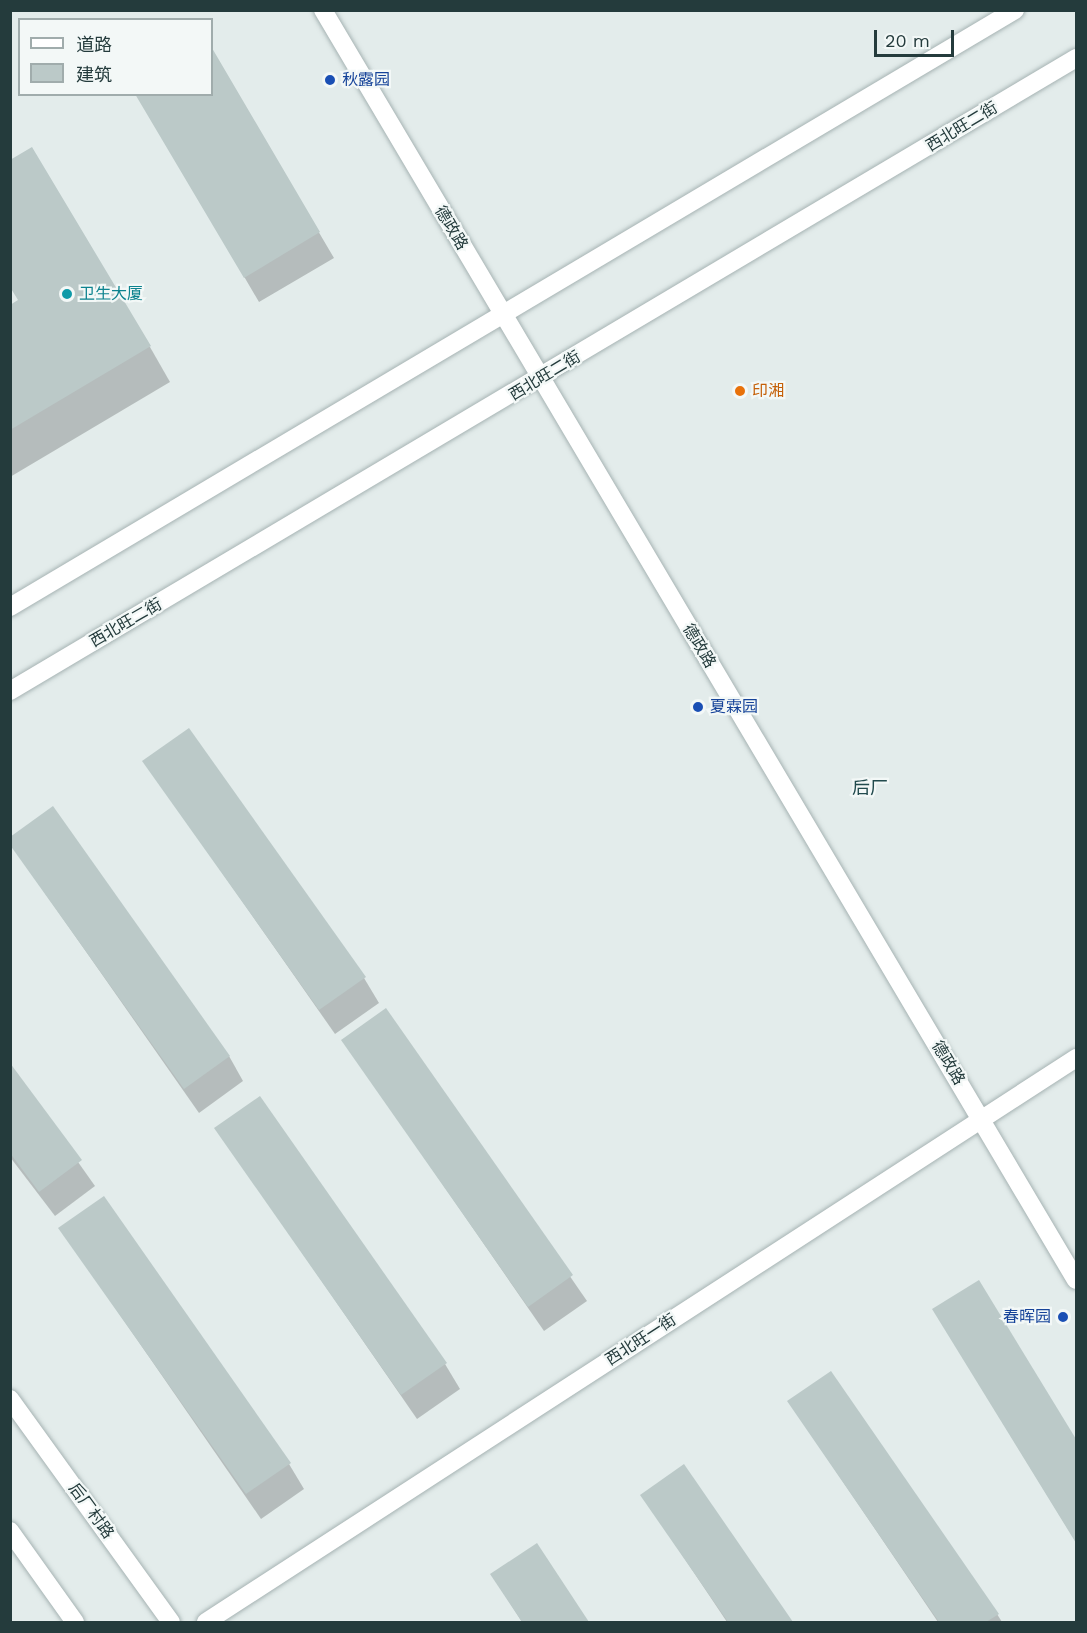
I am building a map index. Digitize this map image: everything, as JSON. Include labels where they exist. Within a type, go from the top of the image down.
[{"type":"street","name":"德政路","points":[[323,10],[1077,1280]]},
{"type":"street","points":[[10,607],[1016,10]]},
{"type":"street","name":"西北旺二街","points":[[10,691],[540,379],[1077,58]]},
{"type":"street","name":"西北旺一街","points":[[206,1623],[1077,1058]]},
{"type":"street","name":"后厂村路","points":[[10,1400],[171,1623]]},
{"type":"street","points":[[10,1531],[75,1623]]},
{"type":"building","points":[[213,50],[320,232],[244,278],[136,96],[213,96]]},
{"type":"building","name":"卫生大厦","points":[[32,147],[151,346],[10,430],[10,305],[18,300],[10,287],[10,160]]},
{"type":"building","points":[[189,728],[366,977],[319,1010],[142,761]]},
{"type":"building","points":[[53,806],[230,1056],[184,1089],[10,845],[10,837]]},
{"type":"building","points":[[386,1008],[573,1275],[528,1307],[341,1040]]},
{"type":"building","points":[[10,1063],[82,1160],[39,1192],[10,1153]]},
{"type":"building","points":[[260,1096],[447,1363],[401,1395],[214,1128]]},
{"type":"building","points":[[104,1196],[291,1463],[246,1494],[58,1228]]},
{"type":"building","points":[[979,1280],[1076,1439],[1076,1543],[932,1309]]},
{"type":"building","points":[[831,1371],[999,1614],[986,1622],[939,1622],[787,1401]]},
{"type":"building","points":[[684,1464],[793,1622],[728,1622],[640,1495]]},
{"type":"building","points":[[537,1543],[589,1622],[522,1622],[490,1574]]},
{"type":"place","name":"秋露园","points":[[330,80]]},
{"type":"place","name":"卫生大厦","points":[[67,294]]},
{"type":"place","name":"印湘","points":[[740,391]]},
{"type":"place","name":"夏霖园","points":[[698,707]]},
{"type":"place","name":"春晖园","points":[[1063,1317]]},
{"type":"district","name":"后厂","points":[[870,788]]}]
